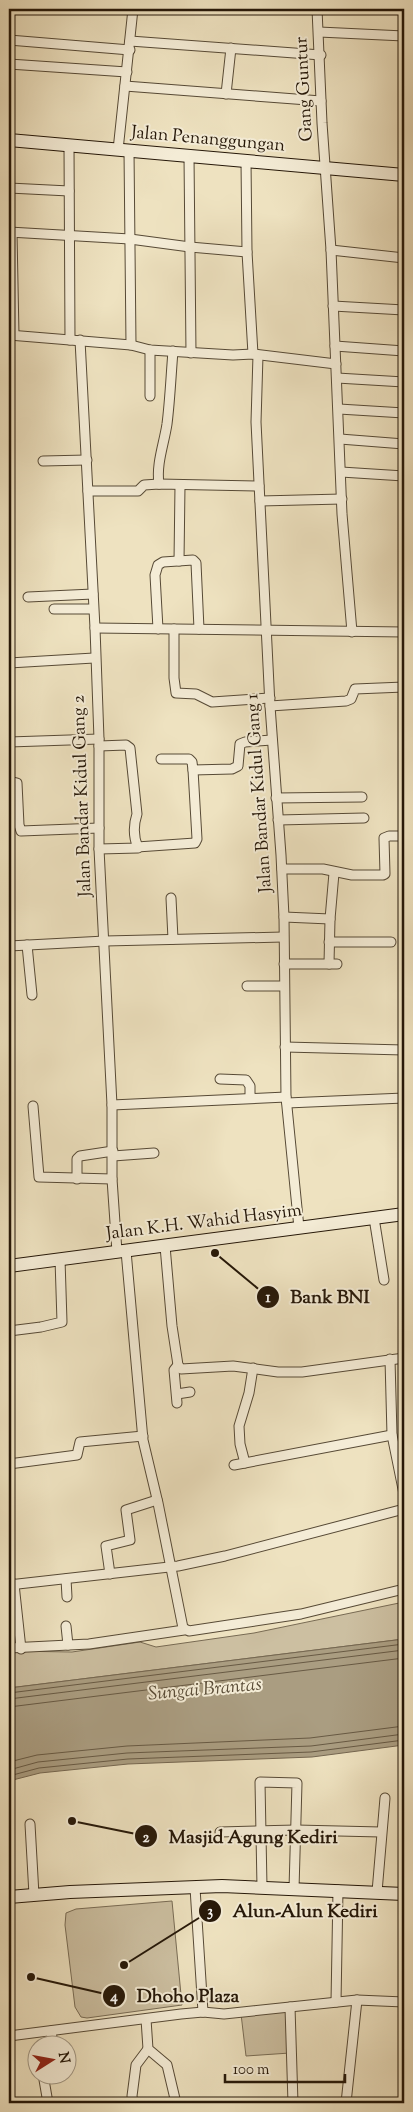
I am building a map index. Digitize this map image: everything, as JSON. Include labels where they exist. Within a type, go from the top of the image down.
[{"type":"main road","name":"Jalan Penanggungan","points":[[9,140],[404,175]]},
{"type":"main road","name":"Jalan K.H. Wahid Hasyim","points":[[9,1266],[404,1214]]},
{"type":"main road","points":[[9,1897],[70,1892],[262,1887],[404,1894]]},
{"type":"street","points":[[130,345],[130,239],[123,150],[125,86],[133,9]]},
{"type":"street","name":"Gang Guntur","points":[[317,9],[331,250],[342,499],[352,632]]},
{"type":"street","points":[[319,32],[404,36]]},
{"type":"street","points":[[9,40],[130,46],[231,48],[320,55]]},
{"type":"street","points":[[226,94],[231,48]]},
{"type":"street","points":[[9,64],[127,72]]},
{"type":"street","points":[[125,86],[321,101]]},
{"type":"street","name":"Jalan Bandar Kidul Gang 2","points":[[69,146],[70,236],[75,340],[87,460],[95,628],[94,658],[99,742],[99,849],[112,1105],[112,1179],[143,1436],[184,1630]]},
{"type":"street","points":[[188,156],[191,353]]},
{"type":"street","name":"Jalan Bandar Kidul Gang 1","points":[[246,161],[247,252],[255,355],[256,422],[272,740],[282,869],[286,1100],[299,1228]]},
{"type":"street","points":[[9,188],[69,191]]},
{"type":"street","points":[[247,252],[130,239],[11,232],[11,335],[130,345],[150,350],[255,355],[336,364]]},
{"type":"street","points":[[331,250],[404,258]]},
{"type":"street","points":[[333,306],[404,310]]},
{"type":"street","points":[[335,346],[404,351]]},
{"type":"street","points":[[150,350],[150,396]]},
{"type":"street","points":[[159,484],[158,464],[166,426],[173,351]]},
{"type":"street","points":[[337,378],[404,382]]},
{"type":"street","points":[[339,409],[404,413]]},
{"type":"street","points":[[340,439],[404,444]]},
{"type":"street","points":[[43,461],[87,460]]},
{"type":"street","points":[[341,472],[404,476]]},
{"type":"street","points":[[88,491],[138,492],[144,485],[159,484],[180,486],[260,486]]},
{"type":"street","points":[[179,561],[180,486]]},
{"type":"street","points":[[260,501],[342,499]]},
{"type":"street","points":[[158,629],[155,575],[158,565],[163,562],[193,560],[196,563],[199,629]]},
{"type":"street","points":[[28,597],[93,594]]},
{"type":"street","points":[[54,609],[93,608]]},
{"type":"street","points":[[95,628],[404,632]]},
{"type":"street","points":[[174,629],[174,678],[176,692],[196,694],[212,702],[346,701],[352,699],[355,690],[404,687]]},
{"type":"street","points":[[9,663],[94,658]]},
{"type":"street","points":[[193,770],[232,769],[238,766],[240,744],[272,740]]},
{"type":"street","points":[[9,742],[99,742],[126,745],[130,748],[137,814],[134,824],[134,836],[137,847]]},
{"type":"street","points":[[99,849],[195,843],[197,839],[192,762],[190,759],[161,759]]},
{"type":"street","points":[[9,781],[17,784],[21,831],[99,828]]},
{"type":"street","points":[[276,798],[362,797]]},
{"type":"street","points":[[278,820],[364,818]]},
{"type":"street","points":[[282,869],[323,869],[334,873],[384,874],[386,867],[384,838],[404,836]]},
{"type":"street","points":[[284,964],[333,964],[329,942],[334,873]]},
{"type":"street","points":[[171,898],[173,939]]},
{"type":"street","points":[[284,917],[330,919]]},
{"type":"street","points":[[9,946],[105,941],[283,937]]},
{"type":"street","points":[[329,942],[391,942]]},
{"type":"street","points":[[27,945],[32,996]]},
{"type":"street","points":[[247,986],[284,986]]},
{"type":"street","points":[[285,1046],[404,1050]]},
{"type":"street","points":[[220,1079],[246,1080],[250,1086],[250,1098]]},
{"type":"street","points":[[112,1105],[250,1098],[286,1100],[404,1098]]},
{"type":"street","points":[[33,1106],[38,1175],[42,1178],[112,1179]]},
{"type":"street","points":[[78,1179],[77,1159],[80,1156],[154,1153]]},
{"type":"street","points":[[374,1218],[384,1280]]},
{"type":"street","points":[[165,1246],[172,1326],[178,1365],[181,1369],[233,1366],[278,1372],[302,1372],[404,1358]]},
{"type":"street","points":[[9,1331],[62,1322],[60,1260]]},
{"type":"street","points":[[390,1360],[392,1435],[404,1494]]},
{"type":"street","points":[[178,1365],[174,1369],[177,1399],[190,1392]]},
{"type":"street","points":[[245,1463],[240,1444],[239,1426],[249,1393],[253,1368]]},
{"type":"street","points":[[234,1465],[392,1435]]},
{"type":"street","points":[[9,1464],[77,1454],[80,1442],[143,1436]]},
{"type":"street","points":[[110,1574],[106,1546],[130,1540],[126,1510],[157,1500]]},
{"type":"street","points":[[21,1649],[11,1585],[171,1566],[224,1556],[404,1509]]},
{"type":"street","points":[[66,1579],[67,1597]]},
{"type":"street","points":[[9,1648],[21,1649],[88,1644],[184,1630],[189,1631],[301,1614],[404,1589]]},
{"type":"street","points":[[66,1626],[68,1645]]},
{"type":"street","points":[[262,1887],[261,1782],[297,1783],[294,1889]]},
{"type":"street","points":[[377,1892],[385,1798]]},
{"type":"street","points":[[30,1824],[34,1895]]},
{"type":"street","points":[[220,1832],[296,1830],[381,1832]]},
{"type":"street","points":[[196,1888],[203,2012]]},
{"type":"street","points":[[336,2002],[338,1890]]},
{"type":"street","points":[[346,2103],[357,2000]]},
{"type":"street","points":[[9,2036],[203,2012],[224,2014],[357,2000],[404,2002]]},
{"type":"street","points":[[290,2006],[293,2103]]},
{"type":"street","points":[[133,2103],[132,2096],[136,2065],[148,2049],[146,2019]]},
{"type":"street","points":[[148,2049],[167,2065],[176,2103]]},
{"type":"street","points":[[45,2084],[48,2103]]},
{"type":"shaded area","points":[[404,1602],[404,1639],[9,1688],[9,1651],[72,1652],[140,1642],[156,1647],[254,1633]]},
{"type":"shaded area","points":[[172,1901],[182,2005],[87,2018],[81,2017],[75,2007],[65,1925],[66,1913],[76,1909]]},
{"type":"shaded area","points":[[289,2009],[290,2053],[246,2056],[241,2014]]},
{"type":"water","name":"Sungai Brantas","points":[[404,1639],[404,1745],[312,1757],[128,1764],[40,1773],[9,1781],[9,1688]]},
{"type":"place","name":"Bank BNI","points":[[215,1253]]},
{"type":"place","name":"Masjid Agung Kediri","points":[[72,1821]]},
{"type":"place","name":"Alun-Alun Kediri","points":[[124,1965]]},
{"type":"place","name":"Dhoho Plaza","points":[[31,1977]]}]
